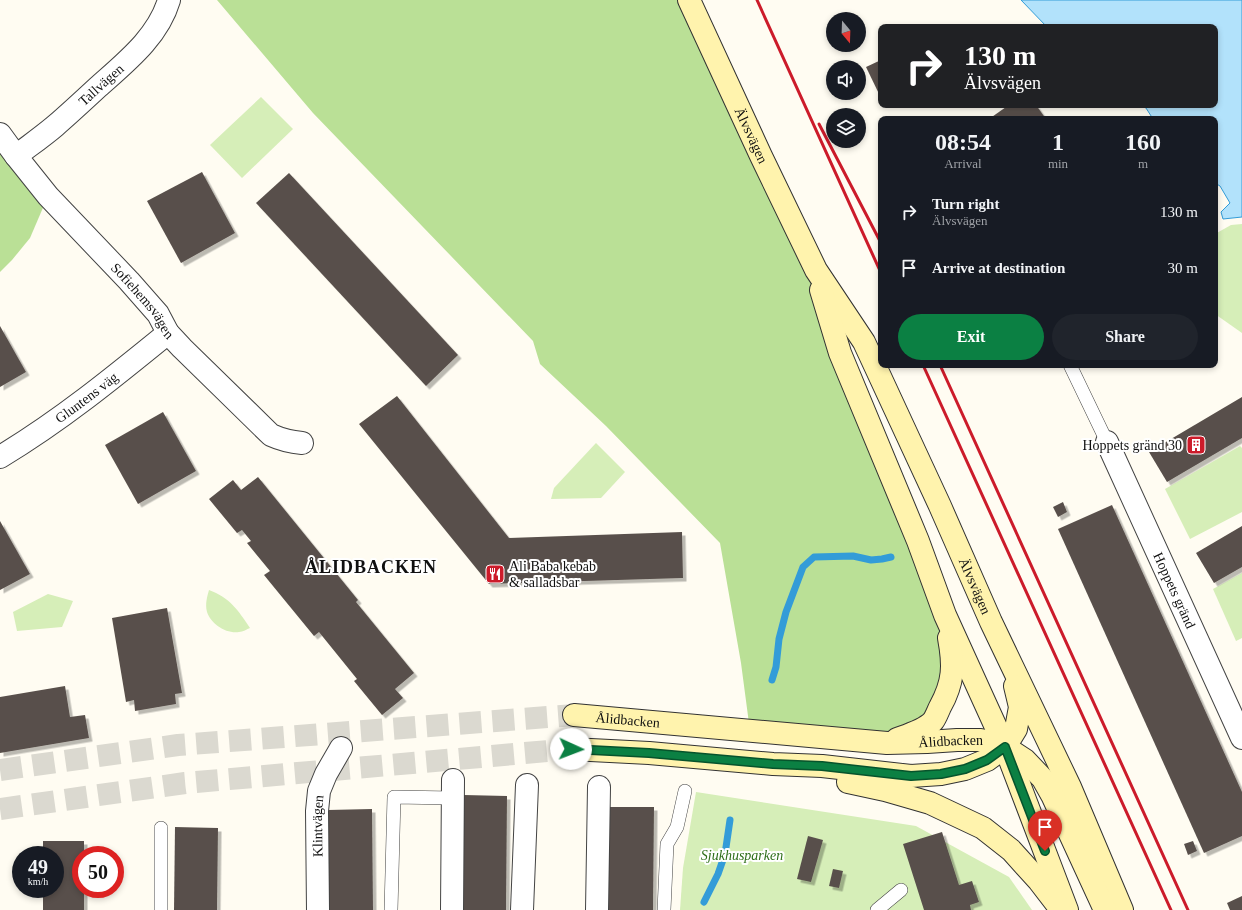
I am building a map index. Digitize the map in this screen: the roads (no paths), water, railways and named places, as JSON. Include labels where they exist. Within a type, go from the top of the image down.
[{"type":"main road","name":"Älvsvägen","points":[[689,0],[761,156],[816,270],[864,342],[940,506],[991,622],[1070,787],[1122,910]]},
{"type":"main road","name":"Älvsvägen","points":[[816,270],[840,353],[918,541],[945,615],[1005,747],[1067,910]]},
{"type":"main road","points":[[887,742],[915,733],[932,721],[946,696],[952,680],[952,656],[945,615]]},
{"type":"main road","points":[[1009,659],[1020,707],[1016,729],[1005,747],[1025,760],[1043,779],[1052,795],[1105,910]]},
{"type":"main road","name":"Ålidbacken","points":[[574,715],[887,742],[981,740],[1005,747]]},
{"type":"main road","name":"Ålidbacken","points":[[571,749],[649,753],[773,764],[822,766],[911,776],[941,774],[965,769],[987,760],[1005,747]]},
{"type":"main road","points":[[773,764],[824,778],[886,790],[930,803],[983,828],[1011,850],[1039,881],[1062,910]]},
{"type":"street","name":"Tallvägen","points":[[16,156],[54,126],[126,62],[156,28],[166,11],[169,0]]},
{"type":"street","name":"Sofiehemsvägen","points":[[0,134],[48,196],[129,281],[158,314],[168,333],[182,348],[271,435],[282,440],[302,443]]},
{"type":"street","name":"Gluntens väg","points":[[2,451],[35,436],[168,333]]},
{"type":"street","name":"Hoppets gränd","points":[[1106,442],[1242,738]]},
{"type":"street","name":"Klintvägen","points":[[318,910],[317,811],[319,791],[326,774],[341,748]]},
{"type":"street","points":[[522,910],[527,785]]},
{"type":"street","points":[[597,910],[599,787]]},
{"type":"street","points":[[452,910],[453,789]]},
{"type":"lane","points":[[1071,368],[1106,442]]},
{"type":"lane","points":[[391,910],[394,797],[453,789]]},
{"type":"lane","points":[[664,910],[667,844],[677,827],[685,791]]},
{"type":"lane","points":[[161,828],[161,910]]},
{"type":"lane","points":[[877,910],[901,890]]},
{"type":"water","points":[[1021,0],[1242,0],[1242,217],[1223,219],[1221,212],[1230,203],[1218,185],[1218,116],[1151,116],[1146,108],[1218,108],[1218,24],[1044,24]]},
{"type":"waterway","points":[[772,680],[776,667],[779,639],[786,612],[803,567],[814,557],[853,556],[871,560],[891,557]]},
{"type":"waterway","points":[[704,902],[718,874],[725,854],[730,820]]},
{"type":"tunnel","points":[[0,770],[178,745],[574,715]]},
{"type":"tunnel","points":[[0,809],[185,783],[571,749]]},
{"type":"railway","points":[[757,0],[878,266]]},
{"type":"railway","points":[[819,124],[878,237]]},
{"type":"railway","points":[[924,368],[1171,910]]},
{"type":"railway","points":[[941,368],[1188,910]]},
{"type":"place","name":"Hoppets gränd 30","points":[[1196,445]]},
{"type":"place","name":"Ali Baba kebab & salladsbar","points":[[495,574]]},
{"type":"district","name":"ÅLIDBACKEN","points":[[371,567]]},
{"type":"park label","name":"Sjukhusparken","points":[[742,855]]}]
